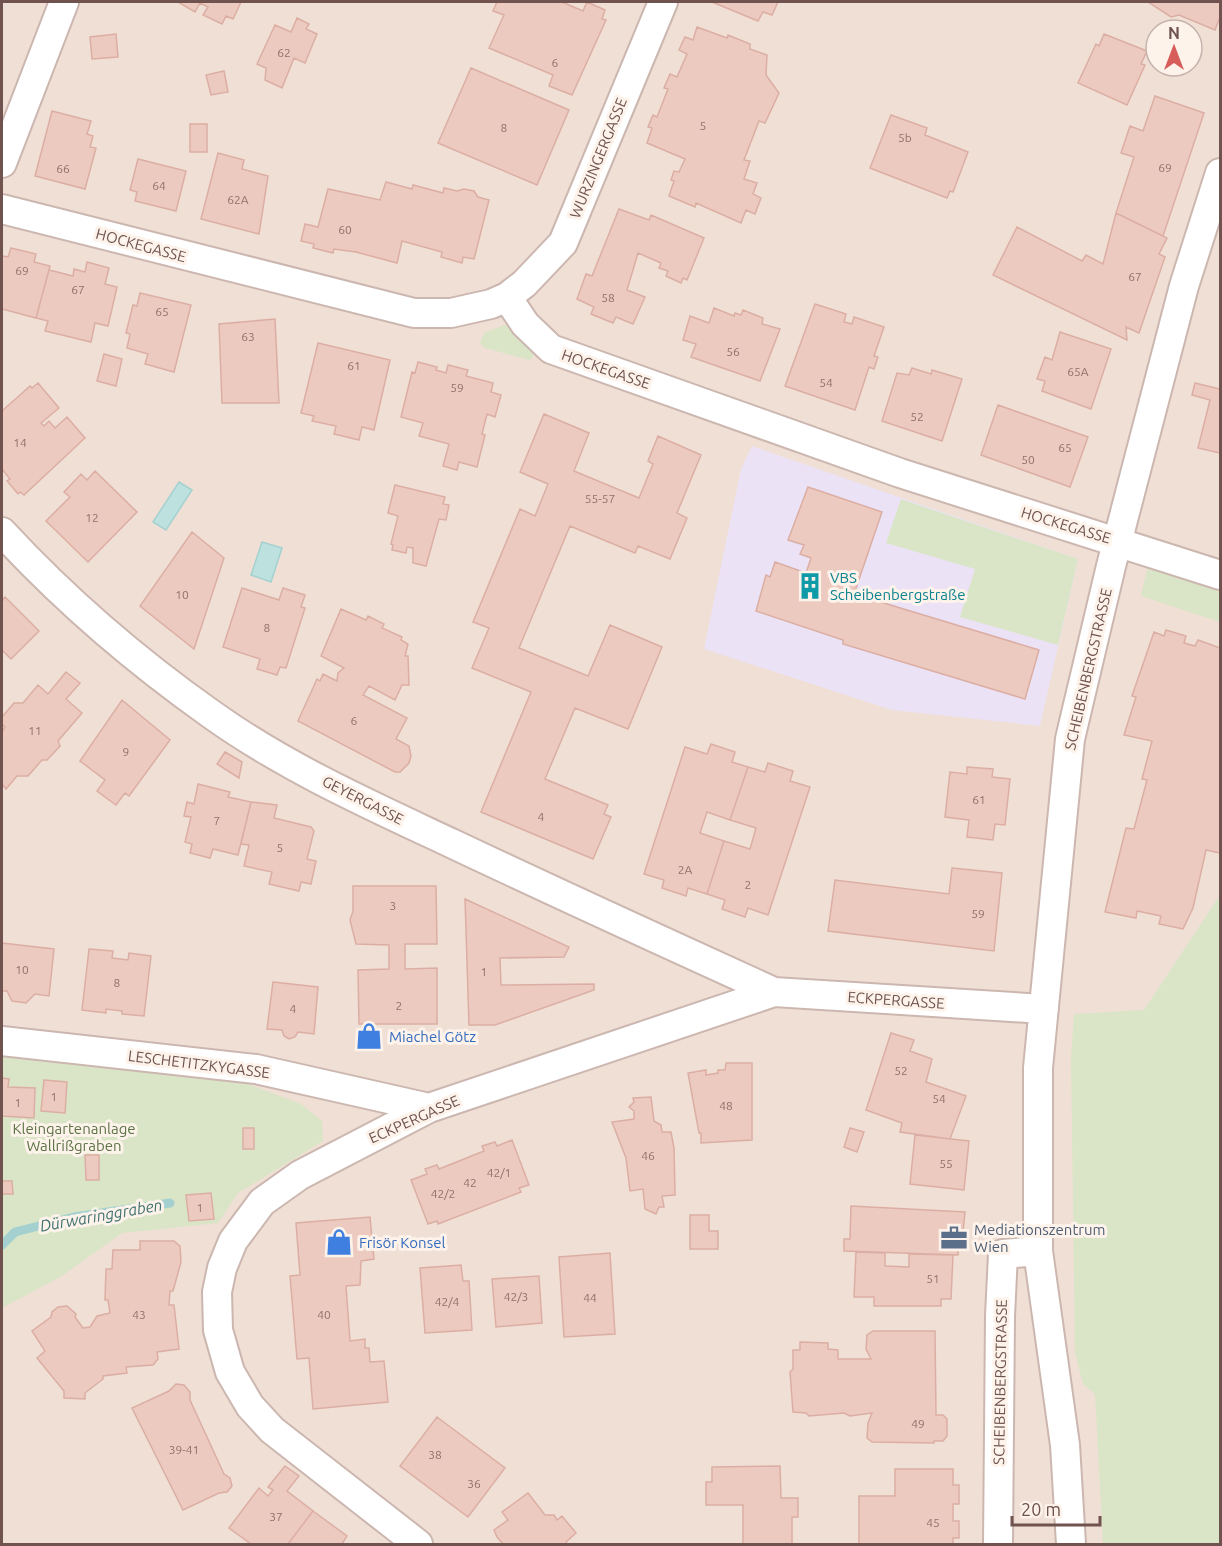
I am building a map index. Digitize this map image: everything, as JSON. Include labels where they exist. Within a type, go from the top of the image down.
[{"type":"street","points":[[2,164],[64,2]]},
{"type":"street","name":"WURZINGERGASSE","points":[[507,297],[524,284],[563,243],[663,2]]},
{"type":"street","name":"SCHEIBENBERGSTRASSE","points":[[1071,1545],[1065,1445],[1038,1251],[1038,1068],[1070,739],[1184,286],[1221,173]]},
{"type":"street","name":"HOCKEGASSE","points":[[2,209],[414,313],[451,313],[481,307],[507,297],[525,324],[551,349],[900,473],[1221,575]]},
{"type":"street","name":"GEYERGASSE","points":[[2,532],[38,571],[139,659],[211,714],[288,762],[448,842],[774,992]]},
{"type":"street","name":"ECKPERGASSE","points":[[417,1545],[272,1430],[238,1389],[223,1352],[218,1330],[217,1292],[222,1268],[233,1241],[262,1202],[300,1175],[429,1108],[774,992],[1044,1009]]},
{"type":"street","name":"LESCHETITZKYGASSE","points":[[2,1041],[256,1069],[429,1108]]},
{"type":"street","name":"SCHEIBENBERGSTRASSE","points":[[998,1545],[1000,1316],[1003,1254],[1038,1251]]},
{"type":"shaded area","points":[[2,2],[1220,2],[1220,1544],[2,1544]]},
{"type":"shaded area","points":[[752,446],[1078,559],[1040,726],[892,710],[704,649],[741,469]]},
{"type":"green space","points":[[512,324],[533,350],[533,358],[529,360],[485,348],[480,343],[484,333]]},
{"type":"green space","points":[[901,499],[1078,559],[1058,645],[960,617],[975,569],[886,543]]},
{"type":"green space","points":[[1150,557],[1220,581],[1220,622],[1141,596]]},
{"type":"green space","points":[[1220,895],[1220,1544],[1103,1544],[1095,1394],[1083,1384],[1075,1353],[1071,1058],[1074,1014],[1144,1010]]},
{"type":"green space","name":"Kleingartenanlage Wallrißgraben","points":[[2,1056],[248,1084],[301,1104],[322,1121],[323,1141],[238,1193],[218,1223],[122,1233],[62,1276],[2,1308]]},
{"type":"water","points":[[179,482],[192,490],[166,530],[153,522]]},
{"type":"water","points":[[262,542],[282,548],[271,582],[251,575]]},
{"type":"building","points":[[178,2],[241,2],[233,19],[226,16],[222,24],[203,15],[208,7],[200,3],[195,12]]},
{"type":"building","points":[[497,2],[562,2],[583,11],[587,2],[605,10],[602,19],[606,20],[572,95],[549,86],[553,75],[489,48],[504,15],[493,11]]},
{"type":"building","points":[[712,2],[778,2],[772,15],[763,12],[758,21]]},
{"type":"building","points":[[1148,2],[1220,2],[1220,17],[1215,30],[1204,25],[1204,18],[1186,18],[1179,15],[1171,17]]},
{"type":"building","points":[[297,18],[309,24],[306,29],[317,34],[305,63],[294,58],[282,88],[265,80],[266,68],[257,64],[275,25],[291,32]]},
{"type":"building","points":[[697,27],[727,38],[728,35],[750,44],[750,49],[767,55],[766,75],[779,93],[765,123],[759,121],[744,160],[750,161],[744,179],[757,183],[753,194],[761,198],[755,214],[746,210],[741,223],[696,203],[695,207],[669,196],[674,181],[671,180],[674,171],[679,172],[685,159],[647,143],[652,128],[648,127],[653,115],[657,117],[668,89],[664,88],[670,74],[677,77],[687,54],[679,50],[685,37],[693,40]]},
{"type":"building","points":[[116,34],[118,57],[92,59],[90,37]]},
{"type":"building","points":[[1104,34],[1144,50],[1141,64],[1144,67],[1127,105],[1078,83],[1096,44],[1099,46]]},
{"type":"building","points":[[471,68],[569,110],[537,185],[438,143]]},
{"type":"building","points":[[224,71],[228,92],[211,95],[206,75]]},
{"type":"building","points":[[1155,96],[1204,113],[1163,236],[1116,213],[1134,157],[1121,153],[1130,126],[1143,131]]},
{"type":"building","points":[[52,111],[91,121],[87,134],[93,136],[90,147],[96,148],[85,189],[35,176]]},
{"type":"building","points":[[891,115],[927,128],[925,135],[968,152],[953,192],[950,191],[947,198],[870,168]]},
{"type":"building","points":[[190,124],[207,124],[207,152],[190,152]]},
{"type":"building","points":[[218,153],[244,160],[242,169],[268,176],[259,234],[201,219]]},
{"type":"building","points":[[138,159],[186,171],[176,211],[135,201],[137,192],[130,190]]},
{"type":"building","points":[[386,182],[412,189],[413,185],[443,193],[444,188],[457,191],[464,189],[474,191],[478,197],[489,200],[474,259],[463,257],[462,263],[441,257],[442,252],[402,241],[397,263],[356,252],[334,249],[333,253],[313,248],[314,244],[301,241],[305,224],[318,227],[328,189],[380,200]]},
{"type":"building","points":[[619,209],[649,220],[651,215],[704,238],[687,280],[683,278],[681,283],[666,276],[668,271],[659,268],[661,263],[638,253],[627,290],[645,297],[633,324],[616,317],[613,323],[591,314],[594,307],[577,299],[586,274],[592,276]]},
{"type":"building","points":[[1116,213],[1167,238],[1159,254],[1165,257],[1139,333],[1126,327],[1127,340],[993,275],[1017,227],[1082,261],[1086,255],[1103,264]]},
{"type":"building","points":[[11,248],[36,254],[34,262],[50,266],[36,318],[2,309],[2,256],[8,257]]},
{"type":"building","points":[[87,262],[109,268],[105,284],[117,287],[108,326],[95,323],[91,342],[45,331],[48,321],[36,318],[49,270],[73,276],[74,269],[85,272]]},
{"type":"building","points":[[140,293],[191,305],[174,372],[145,364],[148,354],[127,348],[130,334],[126,333],[133,305],[137,306]]},
{"type":"building","points":[[815,304],[846,314],[844,322],[852,324],[854,317],[884,327],[874,356],[878,357],[874,369],[869,367],[855,410],[785,386]]},
{"type":"building","points":[[714,308],[734,316],[735,313],[741,315],[743,310],[763,318],[762,324],[780,329],[760,381],[691,357],[696,344],[683,340],[690,316],[709,323]]},
{"type":"building","points":[[275,319],[279,403],[222,403],[219,324]]},
{"type":"building","points":[[1060,332],[1111,349],[1091,409],[1042,391],[1045,381],[1037,379],[1045,357],[1052,360]]},
{"type":"building","points":[[318,343],[390,360],[374,430],[362,427],[359,440],[334,434],[336,426],[312,421],[314,416],[301,413]]},
{"type":"building","points":[[104,354],[122,359],[116,386],[97,381]]},
{"type":"building","points":[[418,362],[437,367],[436,370],[446,373],[448,365],[468,370],[466,376],[493,383],[491,392],[501,395],[495,417],[487,414],[482,434],[485,435],[477,467],[459,462],[457,470],[443,466],[449,444],[419,436],[423,423],[401,417],[412,372],[415,373]]},
{"type":"building","points":[[912,368],[931,374],[932,370],[962,379],[942,441],[882,421],[897,373],[909,375]]},
{"type":"building","points":[[38,383],[59,408],[41,423],[44,426],[49,421],[55,428],[67,417],[85,438],[24,495],[20,492],[18,494],[7,481],[10,479],[2,469],[2,411],[30,386],[32,388]]},
{"type":"building","points":[[1195,383],[1220,389],[1220,453],[1198,448],[1210,400],[1192,395]]},
{"type":"building","points":[[998,405],[1088,437],[1070,487],[981,455]]},
{"type":"building","points":[[544,414],[589,433],[574,471],[639,498],[653,464],[648,461],[658,436],[701,455],[677,513],[687,518],[670,559],[638,546],[635,553],[570,526],[519,648],[588,676],[610,625],[662,647],[628,729],[575,708],[545,779],[608,805],[604,814],[611,817],[593,859],[481,812],[531,692],[472,668],[489,628],[473,622],[520,509],[535,516],[548,484],[520,472]]},
{"type":"building","points":[[95,471],[137,512],[88,562],[46,521],[70,497],[64,492],[81,474],[87,480]]},
{"type":"building","points":[[395,485],[445,497],[443,504],[449,505],[446,520],[439,519],[426,566],[413,563],[413,548],[407,547],[406,553],[392,550],[393,545],[391,544],[398,516],[388,513]]},
{"type":"building","name":"VBS Scheibenbergstraße","points":[[808,487],[882,512],[854,594],[1039,650],[1025,699],[843,644],[843,640],[756,611],[766,575],[770,577],[775,562],[806,573],[811,558],[800,554],[804,545],[788,540]]},
{"type":"building","points":[[192,532],[224,558],[194,649],[140,606]]},
{"type":"building","points":[[242,588],[279,600],[283,588],[305,595],[301,607],[305,608],[286,668],[280,667],[277,675],[257,669],[260,659],[223,647]]},
{"type":"building","points":[[5,597],[39,631],[11,659],[2,650],[2,601]]},
{"type":"building","points":[[341,609],[366,620],[368,616],[384,624],[382,628],[402,637],[401,640],[408,644],[405,656],[408,656],[409,685],[402,685],[395,700],[369,686],[363,695],[407,718],[396,739],[409,746],[411,756],[409,763],[400,772],[395,772],[298,721],[317,679],[320,681],[323,674],[337,681],[338,673],[344,668],[321,656]]},
{"type":"building","points":[[1166,630],[1186,636],[1184,643],[1195,646],[1198,640],[1220,648],[1220,853],[1206,850],[1193,908],[1183,929],[1159,924],[1161,916],[1137,911],[1136,918],[1105,912],[1126,828],[1134,829],[1147,780],[1142,779],[1152,741],[1124,735],[1136,697],[1132,696],[1154,632],[1164,636]]},
{"type":"building","points":[[66,672],[80,683],[66,699],[82,713],[58,741],[60,746],[47,760],[42,760],[28,776],[17,776],[6,789],[2,784],[2,732],[5,727],[2,724],[2,717],[14,703],[23,703],[38,685],[48,694]]},
{"type":"building","points":[[122,700],[170,740],[129,796],[125,793],[116,805],[97,791],[105,780],[80,761]]},
{"type":"building","points":[[711,744],[735,752],[732,762],[748,767],[730,820],[707,812],[700,833],[724,841],[707,894],[688,888],[686,896],[662,888],[664,880],[644,874],[685,747],[707,754]]},
{"type":"building","points":[[225,752],[242,762],[239,778],[217,764]]},
{"type":"building","points":[[768,763],[793,771],[790,781],[810,787],[768,915],[748,908],[745,917],[722,909],[725,900],[707,894],[724,841],[750,849],[756,828],[730,820],[748,767],[765,772]]},
{"type":"building","points":[[967,767],[993,769],[992,777],[1010,779],[1005,825],[995,824],[993,840],[967,837],[969,820],[945,817],[950,772],[967,774]]},
{"type":"building","points":[[198,784],[230,792],[228,797],[251,802],[238,855],[213,849],[210,858],[190,853],[192,844],[185,842],[191,817],[184,816],[187,802],[194,804]]},
{"type":"building","points":[[251,802],[277,805],[274,818],[311,827],[314,831],[307,859],[316,861],[311,884],[301,882],[299,891],[269,884],[272,872],[244,866],[249,845],[241,844]]},
{"type":"building","points":[[952,868],[1002,873],[994,951],[828,931],[835,880],[949,894]]},
{"type":"building","points":[[353,886],[436,886],[437,944],[405,944],[405,969],[437,968],[437,1024],[359,1024],[358,970],[389,969],[389,945],[356,944],[350,920],[353,911]]},
{"type":"building","points":[[465,899],[569,947],[564,957],[500,958],[501,985],[594,984],[594,990],[495,1025],[469,1025]]},
{"type":"building","points":[[2,943],[54,949],[49,996],[35,994],[26,1003],[12,1001],[7,991],[2,991]]},
{"type":"building","points":[[89,949],[113,951],[112,958],[128,960],[129,953],[151,956],[144,1016],[122,1014],[122,1011],[106,1009],[106,1013],[82,1010]]},
{"type":"building","points":[[273,982],[318,987],[314,1034],[298,1032],[295,1037],[289,1039],[284,1036],[282,1030],[267,1029]]},
{"type":"building","points":[[891,1033],[914,1040],[910,1051],[932,1059],[926,1082],[966,1096],[950,1139],[900,1132],[902,1123],[866,1110]]},
{"type":"building","points":[[726,1063],[752,1063],[752,1140],[701,1143],[701,1133],[699,1133],[688,1073],[706,1070],[706,1075],[718,1073],[718,1070],[725,1070]]},
{"type":"building","points":[[2,1078],[9,1079],[8,1087],[35,1088],[34,1118],[2,1116]]},
{"type":"building","points":[[44,1080],[67,1082],[65,1113],[41,1111]]},
{"type":"building","points":[[651,1097],[654,1121],[661,1125],[662,1132],[671,1132],[674,1148],[675,1195],[662,1196],[664,1207],[659,1207],[656,1214],[645,1209],[643,1189],[630,1191],[626,1158],[612,1122],[634,1119],[634,1111],[629,1107],[634,1102],[633,1098]]},
{"type":"building","points":[[243,1128],[254,1128],[254,1149],[243,1149]]},
{"type":"building","points":[[850,1128],[864,1132],[857,1152],[844,1147]]},
{"type":"building","points":[[915,1135],[969,1141],[964,1190],[910,1184]]},
{"type":"building","points":[[512,1140],[529,1185],[519,1188],[521,1192],[438,1224],[437,1221],[428,1224],[411,1180],[427,1174],[425,1169],[437,1165],[439,1169],[484,1151],[482,1146],[495,1142],[497,1146]]},
{"type":"building","points":[[85,1155],[99,1155],[99,1180],[86,1180]]},
{"type":"building","points":[[2,1181],[12,1181],[13,1194],[2,1194]]},
{"type":"building","points":[[211,1193],[214,1219],[189,1221],[186,1195]]},
{"type":"building","points":[[851,1206],[965,1212],[962,1242],[959,1242],[958,1255],[844,1251],[844,1239],[850,1239]]},
{"type":"building","points":[[690,1215],[709,1215],[709,1231],[718,1231],[718,1249],[690,1249]]},
{"type":"building","points":[[370,1217],[374,1259],[361,1261],[360,1285],[346,1286],[350,1341],[365,1339],[365,1348],[369,1348],[370,1362],[384,1361],[388,1402],[313,1409],[309,1358],[297,1359],[290,1276],[300,1275],[296,1223]]},
{"type":"building","points":[[140,1241],[174,1241],[180,1246],[181,1262],[173,1291],[170,1291],[169,1305],[174,1305],[179,1349],[157,1352],[158,1359],[153,1365],[126,1367],[127,1373],[103,1376],[103,1379],[85,1393],[85,1399],[64,1398],[64,1391],[37,1358],[45,1351],[32,1331],[51,1317],[52,1312],[58,1307],[67,1306],[76,1314],[75,1317],[83,1328],[90,1327],[97,1316],[110,1313],[108,1300],[105,1300],[106,1269],[112,1269],[113,1250],[140,1250]]},
{"type":"building","points":[[856,1252],[885,1253],[885,1266],[909,1267],[909,1254],[953,1255],[951,1299],[941,1299],[941,1306],[874,1306],[874,1297],[854,1297]]},
{"type":"building","points":[[610,1253],[615,1334],[564,1337],[559,1257]]},
{"type":"building","points":[[461,1265],[463,1281],[469,1281],[472,1330],[425,1333],[420,1268]]},
{"type":"building","points":[[539,1276],[542,1323],[496,1327],[492,1279]]},
{"type":"building","points":[[873,1331],[935,1331],[936,1415],[943,1415],[947,1419],[947,1436],[943,1441],[934,1441],[934,1443],[872,1442],[867,1438],[868,1423],[872,1413],[850,1416],[844,1413],[809,1416],[806,1413],[793,1412],[790,1372],[793,1369],[793,1350],[800,1350],[800,1342],[828,1343],[828,1349],[838,1350],[838,1359],[871,1359],[866,1349],[867,1335]]},
{"type":"building","points":[[176,1384],[184,1385],[190,1392],[190,1400],[224,1474],[230,1478],[232,1486],[227,1492],[219,1493],[183,1510],[132,1408],[169,1391]]},
{"type":"building","points":[[437,1417],[505,1468],[468,1517],[400,1466]]},
{"type":"building","points":[[285,1466],[299,1476],[287,1491],[313,1511],[288,1544],[251,1544],[229,1528],[259,1488],[268,1496],[273,1490],[268,1487]]},
{"type":"building","points":[[780,1466],[781,1498],[798,1498],[798,1517],[792,1517],[792,1544],[743,1544],[743,1505],[706,1505],[706,1482],[712,1482],[712,1467]]},
{"type":"building","points":[[895,1469],[953,1469],[953,1485],[959,1485],[959,1504],[953,1504],[953,1521],[959,1521],[959,1538],[953,1538],[953,1544],[859,1544],[859,1496],[895,1496]]},
{"type":"building","points":[[528,1493],[545,1515],[554,1515],[557,1520],[562,1516],[576,1533],[566,1542],[567,1544],[503,1544],[497,1537],[494,1530],[508,1520],[502,1512]]},
{"type":"building","points":[[313,1511],[347,1536],[342,1544],[288,1544]]},
{"type":"waterway","name":"Dürwaringgraben","points":[[2,1245],[15,1232],[74,1217],[170,1203]]},
{"type":"place","name":"VBS Scheibenbergstraße","points":[[810,586]]},
{"type":"place","name":"Miachel Götz","points":[[369,1036]]},
{"type":"place","name":"Mediationszentrum Wien","points":[[954,1238]]},
{"type":"place","name":"Frisör Konsel","points":[[339,1242]]}]
